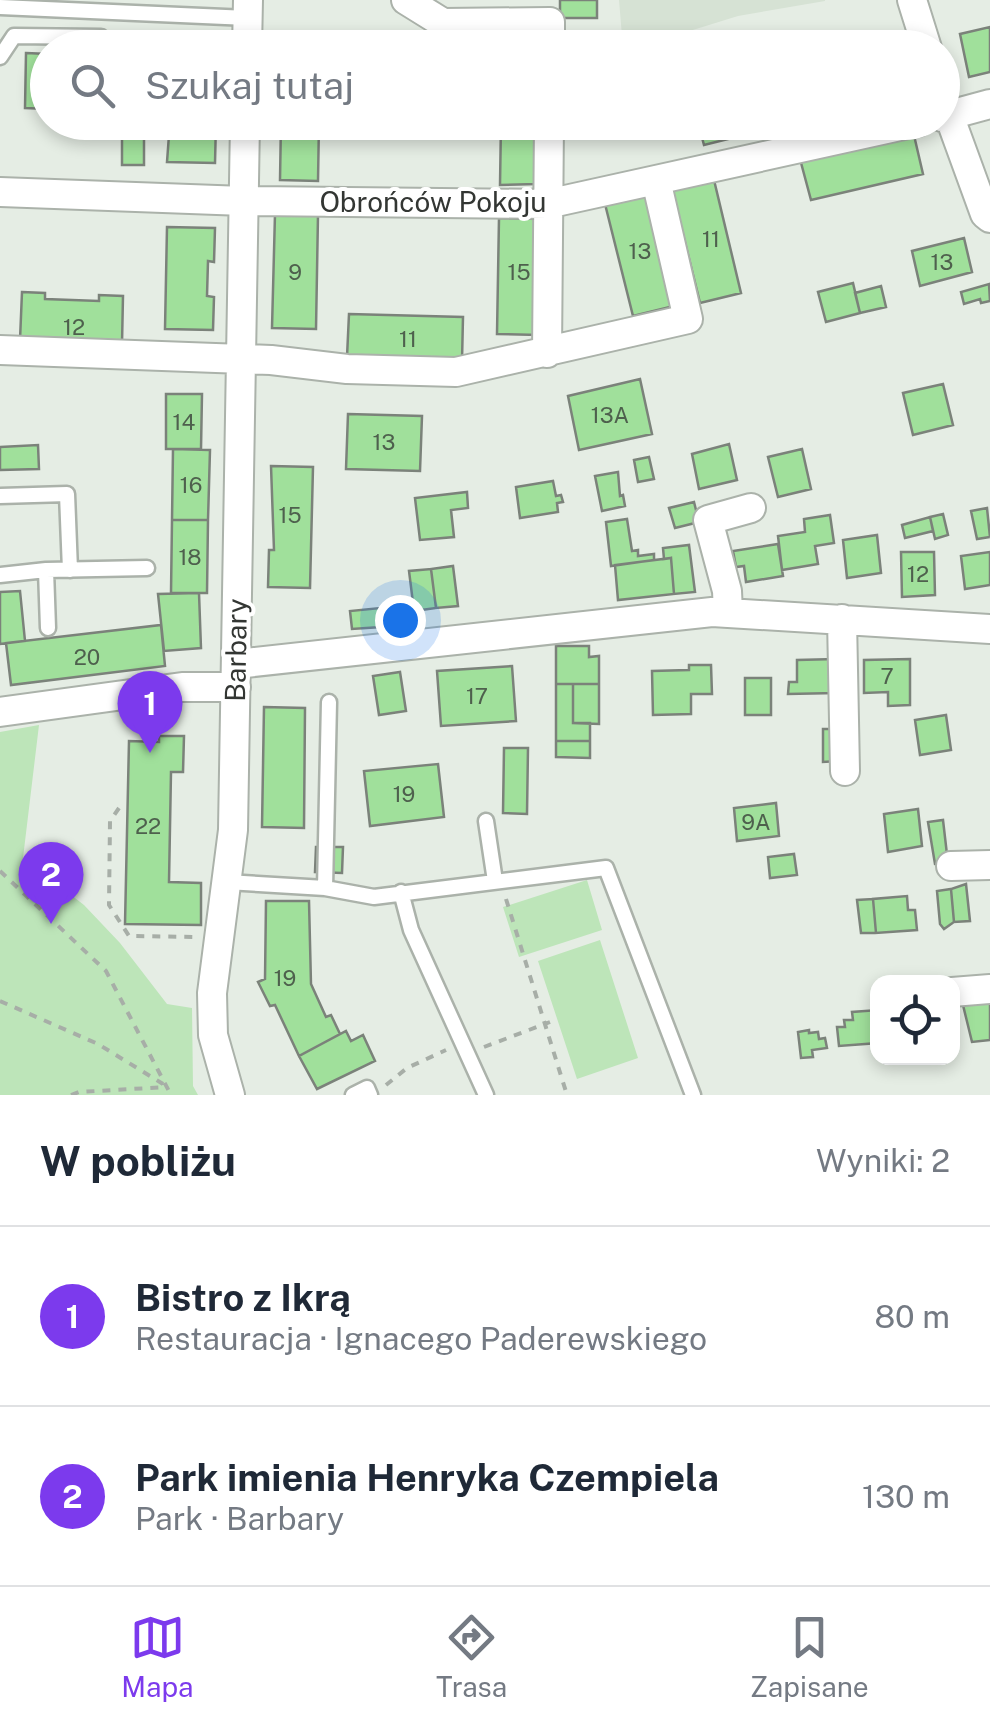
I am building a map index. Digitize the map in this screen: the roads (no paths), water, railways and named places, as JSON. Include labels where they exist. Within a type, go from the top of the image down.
[{"type":"street","points":[[406,0],[443,24],[550,22],[550,30]]},
{"type":"street","points":[[912,0],[921,30]]},
{"type":"street","points":[[960,108],[990,104]]},
{"type":"street","name":"Barbary","points":[[230,1095],[211,1016],[233,830],[245,140]]},
{"type":"street","points":[[547,353],[549,140]]},
{"type":"street","name":"Obrońców Pokoju","points":[[0,192],[244,202],[548,204],[837,140]]},
{"type":"street","points":[[957,140],[985,214],[990,218]]},
{"type":"street","points":[[0,350],[241,358],[347,370],[456,372],[688,319],[656,180]]},
{"type":"street","points":[[728,612],[727,591],[708,520],[751,508]]},
{"type":"street","points":[[0,712],[236,676],[728,612],[990,629]]},
{"type":"street","points":[[842,619],[846,771]]},
{"type":"street","points":[[950,866],[990,865]]},
{"type":"street","points":[[960,991],[990,989]]},
{"type":"lane","points":[[0,7],[248,9]]},
{"type":"lane","points":[[0,57],[14,36],[30,36]]},
{"type":"lane","points":[[0,496],[67,494],[70,570]]},
{"type":"lane","points":[[0,574],[147,568]]},
{"type":"lane","points":[[46,570],[48,628]]},
{"type":"lane","points":[[325,888],[329,702]]},
{"type":"lane","points":[[486,821],[495,881]]},
{"type":"lane","points":[[227,882],[325,888],[374,897],[606,868],[693,1095]]},
{"type":"lane","points":[[402,892],[411,930],[486,1095]]},
{"type":"lane","points":[[352,1095],[367,1088],[370,1095]]},
{"type":"place","name":"Bistro z Ikrą","points":[[150,753]]},
{"type":"place","name":"Park imienia Henryka Czempiela","points":[[51,924]]}]
